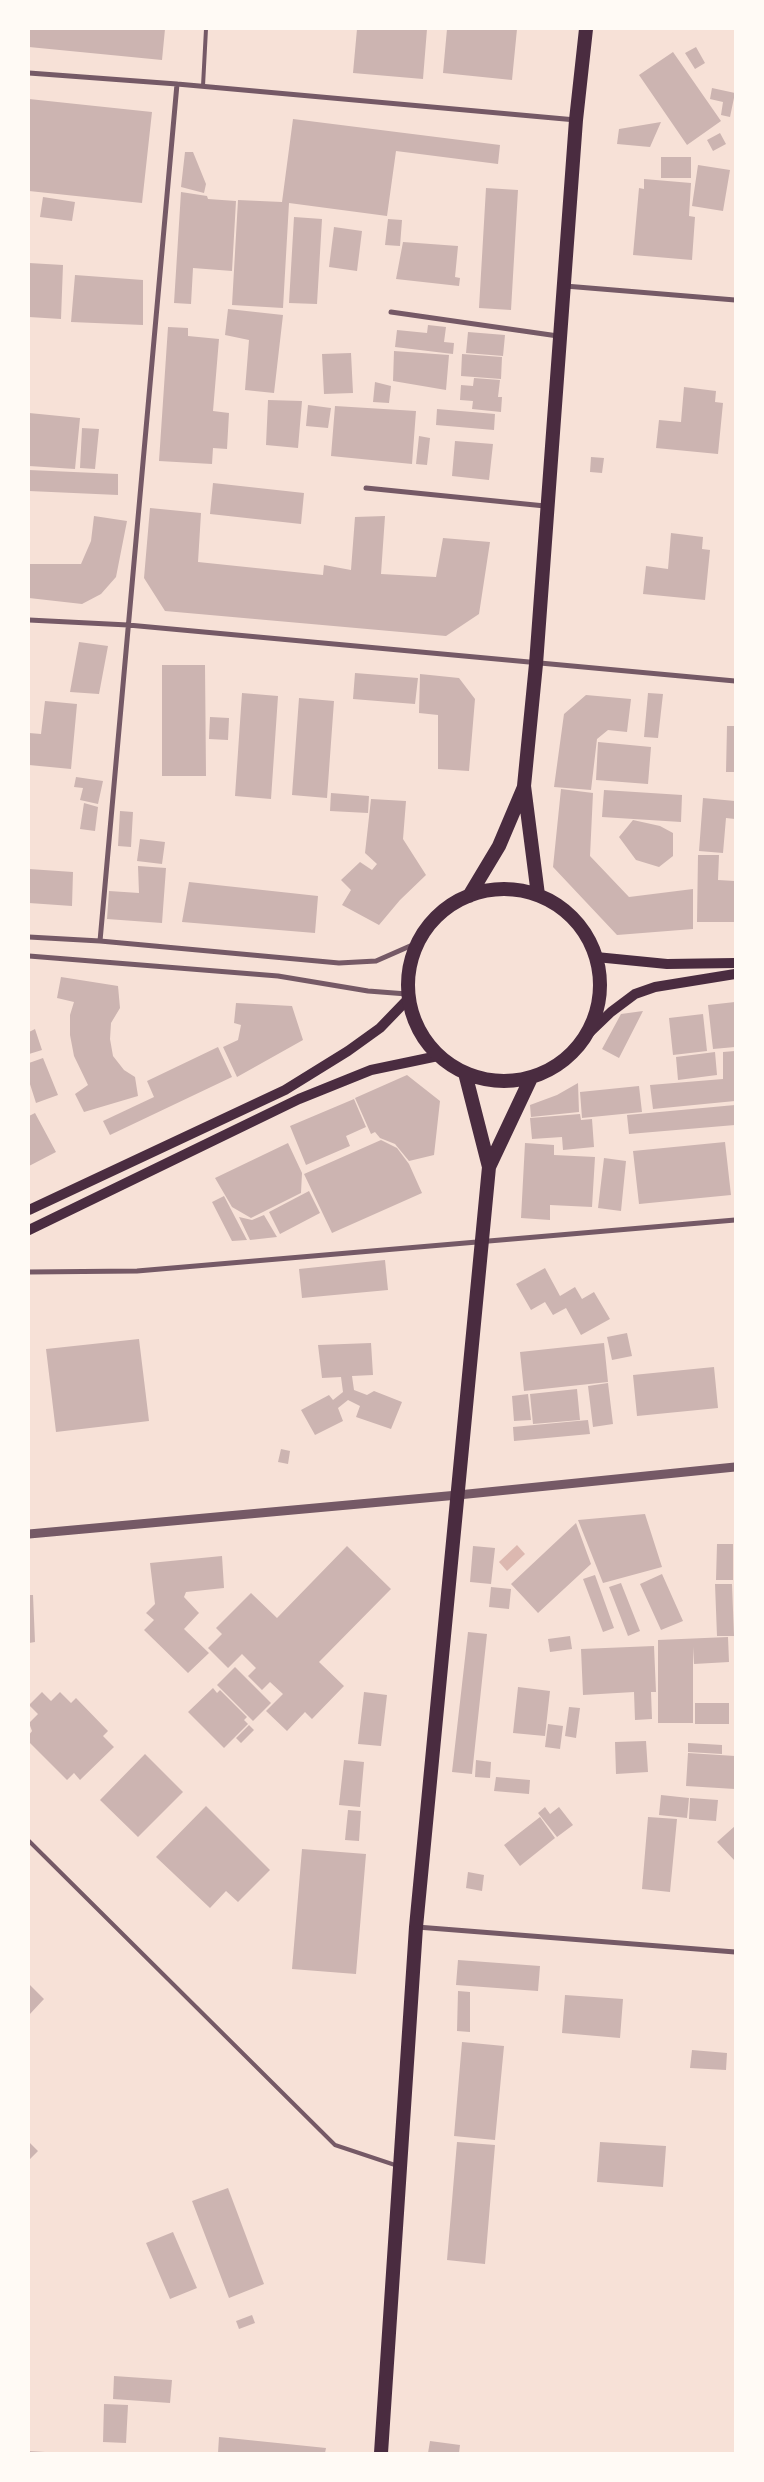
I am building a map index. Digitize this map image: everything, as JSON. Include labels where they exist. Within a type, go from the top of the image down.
[{"type":"highway","points":[[538,895],[524,786],[536,664],[546,506],[561,336],[576,120],[586,29]]},
{"type":"highway","points":[[469,896],[499,846],[524,786]]},
{"type":"highway","points":[[492,890],[515,890],[538,895],[558,905],[574,920],[587,937],[596,957],[601,984],[598,1010],[587,1035],[572,1054],[554,1068],[531,1078],[509,1082],[486,1080],[464,1074],[438,1056],[418,1030],[408,997],[408,968],[416,943],[430,923],[447,907],[469,896],[492,890]]},
{"type":"highway","points":[[464,1074],[489,1167]]},
{"type":"highway","points":[[381,2453],[416,1927],[489,1167],[531,1078]]},
{"type":"main road","points":[[596,957],[667,964],[735,963]]},
{"type":"main road","points":[[587,1035],[611,1012],[635,994],[655,987],[735,974]]},
{"type":"main road","points":[[29,1210],[285,1090],[348,1052],[372,1034],[408,997]]},
{"type":"main road","points":[[29,1230],[299,1099],[371,1070],[438,1056]]},
{"type":"street","points":[[29,73],[203,86],[576,120]]},
{"type":"street","points":[[100,941],[177,84]]},
{"type":"street","points":[[564,286],[735,300]]},
{"type":"street","points":[[391,312],[561,336]]},
{"type":"street","points":[[366,488],[546,506]]},
{"type":"street","points":[[29,620],[128,625],[735,681]]},
{"type":"street","points":[[29,937],[100,941],[339,963],[376,961],[416,943]]},
{"type":"street","points":[[29,956],[278,976],[408,997]]},
{"type":"street","points":[[29,1272],[137,1271],[735,1220]]},
{"type":"street","points":[[29,1534],[458,1495],[735,1467]]},
{"type":"street","points":[[416,1927],[735,1952]]},
{"type":"lane","points":[[203,86],[206,29]]},
{"type":"lane","points":[[29,1840],[335,2145],[400,2167]]},
{"type":"shaded area","points":[[517,1545],[525,1554],[507,1571],[499,1562]]},
{"type":"building","points":[[29,29],[165,29],[162,60],[29,47]]},
{"type":"building","points":[[357,29],[427,29],[423,79],[353,73]]},
{"type":"building","points":[[447,29],[517,29],[512,80],[443,73]]},
{"type":"building","points":[[696,47],[705,63],[695,69],[685,53]]},
{"type":"building","points":[[673,52],[721,121],[687,145],[639,75]]},
{"type":"building","points":[[712,88],[735,93],[730,117],[721,115],[723,102],[710,99]]},
{"type":"building","points":[[29,99],[152,112],[142,203],[29,191]]},
{"type":"building","points":[[293,119],[500,145],[498,164],[396,151],[387,216],[289,203],[283,308],[232,305],[238,200],[282,202]]},
{"type":"building","points":[[661,122],[650,147],[617,144],[619,129]]},
{"type":"building","points":[[720,133],[726,144],[713,151],[707,140]]},
{"type":"building","points":[[185,152],[193,152],[206,184],[204,193],[181,187]]},
{"type":"building","points":[[661,157],[691,157],[691,178],[661,178]]},
{"type":"building","points":[[698,165],[730,170],[723,211],[692,206]]},
{"type":"building","points":[[644,179],[691,183],[689,216],[695,217],[692,260],[633,255],[639,188],[644,189]]},
{"type":"building","points":[[486,188],[518,190],[511,310],[479,308]]},
{"type":"building","points":[[181,192],[207,196],[208,199],[236,201],[232,271],[193,268],[191,304],[174,303]]},
{"type":"building","points":[[43,197],[75,202],[72,221],[40,217]]},
{"type":"building","points":[[294,217],[322,219],[317,304],[289,303]]},
{"type":"building","points":[[388,219],[402,220],[400,246],[385,245]]},
{"type":"building","points":[[334,227],[362,231],[357,271],[329,267]]},
{"type":"building","points":[[403,242],[458,246],[455,277],[460,278],[459,286],[396,279]]},
{"type":"building","points":[[29,263],[63,265],[61,319],[29,317]]},
{"type":"building","points":[[75,275],[143,280],[143,325],[71,322]]},
{"type":"building","points":[[228,309],[283,315],[274,393],[245,390],[249,340],[225,335]]},
{"type":"building","points":[[428,325],[446,327],[444,342],[454,343],[453,354],[395,347],[397,330],[427,333]]},
{"type":"building","points":[[168,327],[188,328],[188,336],[219,339],[213,411],[229,413],[227,449],[213,448],[212,464],[159,461]]},
{"type":"building","points":[[468,332],[505,335],[503,356],[466,353]]},
{"type":"building","points":[[394,351],[449,355],[446,390],[393,381]]},
{"type":"building","points":[[351,353],[353,393],[324,394],[322,354]]},
{"type":"building","points":[[462,354],[502,357],[501,379],[461,376]]},
{"type":"building","points":[[474,378],[500,380],[498,397],[502,397],[501,412],[472,409],[473,401],[460,400],[461,385],[473,386]]},
{"type":"building","points":[[375,382],[391,386],[389,403],[373,402]]},
{"type":"building","points":[[684,387],[716,391],[715,402],[723,403],[718,454],[656,448],[659,420],[681,422]]},
{"type":"building","points":[[268,400],[302,401],[298,448],[266,445]]},
{"type":"building","points":[[308,405],[331,408],[328,428],[306,426]]},
{"type":"building","points":[[335,406],[416,411],[412,464],[331,456]]},
{"type":"building","points":[[437,409],[495,414],[494,430],[436,425]]},
{"type":"building","points":[[29,413],[80,418],[75,469],[29,466]]},
{"type":"building","points":[[82,428],[99,429],[95,469],[80,468]]},
{"type":"building","points":[[419,436],[430,438],[427,465],[416,464]]},
{"type":"building","points":[[455,441],[493,444],[489,480],[452,476]]},
{"type":"building","points":[[591,457],[604,458],[602,473],[590,472]]},
{"type":"building","points":[[29,470],[118,474],[118,495],[29,491]]},
{"type":"building","points":[[213,483],[304,493],[301,524],[210,514]]},
{"type":"building","points":[[150,508],[201,513],[198,562],[323,575],[324,565],[351,570],[355,517],[385,516],[381,574],[436,577],[443,538],[490,542],[479,614],[446,636],[165,611],[144,578]]},
{"type":"building","points":[[94,516],[127,521],[116,577],[101,594],[82,604],[29,598],[29,564],[81,564],[91,541]]},
{"type":"building","points":[[671,533],[703,537],[702,549],[710,550],[705,600],[643,594],[646,566],[668,569]]},
{"type":"building","points":[[79,642],[108,646],[99,694],[70,692]]},
{"type":"building","points":[[162,665],[205,665],[206,776],[162,776]]},
{"type":"building","points":[[355,673],[418,678],[415,704],[353,699]]},
{"type":"building","points":[[420,674],[459,678],[475,699],[469,771],[438,769],[438,715],[419,713]]},
{"type":"building","points":[[242,693],[278,696],[271,799],[235,796]]},
{"type":"building","points":[[648,693],[663,694],[658,738],[644,737]]},
{"type":"building","points":[[586,695],[631,699],[627,732],[608,730],[597,739],[591,790],[554,787],[564,714]]},
{"type":"building","points":[[299,698],[334,701],[327,798],[292,795]]},
{"type":"building","points":[[45,701],[77,704],[71,769],[29,765],[29,733],[41,734]]},
{"type":"building","points":[[210,717],[229,718],[228,740],[209,739]]},
{"type":"building","points":[[727,726],[735,726],[735,772],[726,772]]},
{"type":"building","points":[[598,742],[651,747],[648,784],[596,780]]},
{"type":"building","points":[[76,777],[103,781],[98,804],[80,800],[83,788],[74,787]]},
{"type":"building","points":[[561,789],[593,793],[590,856],[629,897],[693,889],[693,929],[617,935],[553,867]]},
{"type":"building","points":[[604,790],[682,795],[681,822],[602,817]]},
{"type":"building","points":[[331,793],[369,796],[368,813],[330,811]]},
{"type":"building","points":[[703,798],[735,801],[735,819],[726,818],[723,853],[699,851]]},
{"type":"building","points":[[371,799],[406,801],[403,839],[426,875],[400,900],[379,925],[342,905],[351,890],[341,880],[360,862],[372,870],[377,864],[365,853]]},
{"type":"building","points":[[84,803],[98,807],[95,831],[80,829]]},
{"type":"building","points":[[120,811],[133,812],[131,847],[118,846]]},
{"type":"building","points":[[633,820],[660,826],[673,833],[673,856],[659,867],[636,860],[619,837]]},
{"type":"building","points":[[140,839],[165,842],[162,864],[137,861]]},
{"type":"building","points":[[698,855],[719,855],[718,880],[735,881],[735,922],[697,922]]},
{"type":"building","points":[[138,866],[166,868],[162,923],[107,919],[109,891],[139,893]]},
{"type":"building","points":[[29,869],[73,872],[72,906],[29,903]]},
{"type":"building","points":[[189,882],[318,896],[315,933],[182,922]]},
{"type":"building","points":[[61,977],[118,986],[120,1008],[111,1023],[110,1039],[113,1056],[124,1070],[135,1077],[138,1096],[84,1112],[75,1094],[88,1085],[74,1056],[70,1035],[70,1015],[74,1002],[57,998]]},
{"type":"building","points":[[735,1002],[735,1047],[713,1049],[708,1005]]},
{"type":"building","points":[[236,1003],[292,1006],[303,1040],[237,1077],[223,1047],[238,1040],[241,1025],[234,1023]]},
{"type":"building","points":[[643,1011],[619,1058],[602,1049],[621,1014]]},
{"type":"building","points":[[703,1014],[707,1051],[673,1055],[669,1018]]},
{"type":"building","points":[[35,1029],[42,1050],[29,1054],[29,1032]]},
{"type":"building","points":[[218,1047],[232,1077],[110,1135],[103,1121],[154,1097],[147,1081]]},
{"type":"building","points":[[735,1051],[735,1101],[653,1109],[650,1085],[723,1079],[723,1052]]},
{"type":"building","points":[[715,1052],[717,1075],[678,1080],[676,1057]]},
{"type":"building","points":[[43,1058],[58,1095],[36,1103],[29,1081],[29,1063]]},
{"type":"building","points":[[407,1075],[440,1101],[434,1155],[409,1161],[395,1144],[380,1138],[375,1132],[371,1134],[355,1098]]},
{"type":"building","points":[[578,1083],[579,1112],[531,1117],[530,1105],[557,1095]]},
{"type":"building","points":[[639,1086],[642,1112],[582,1118],[580,1092]]},
{"type":"building","points":[[354,1099],[366,1127],[346,1136],[350,1146],[306,1165],[290,1126]]},
{"type":"building","points":[[735,1105],[735,1125],[629,1134],[627,1115]]},
{"type":"building","points":[[35,1113],[56,1152],[29,1166],[29,1116]]},
{"type":"building","points":[[580,1114],[581,1120],[592,1119],[594,1147],[563,1150],[562,1137],[532,1139],[530,1118]]},
{"type":"building","points":[[381,1140],[397,1148],[409,1164],[422,1193],[332,1233],[304,1174]]},
{"type":"building","points":[[725,1142],[731,1195],[639,1204],[633,1151]]},
{"type":"building","points":[[288,1143],[302,1173],[301,1193],[251,1218],[232,1207],[215,1178]]},
{"type":"building","points":[[525,1143],[554,1145],[554,1155],[595,1157],[592,1207],[550,1205],[550,1220],[521,1218]]},
{"type":"building","points":[[604,1158],[626,1161],[621,1211],[598,1208]]},
{"type":"building","points":[[309,1191],[320,1213],[280,1234],[269,1212]]},
{"type":"building","points":[[224,1196],[247,1240],[232,1241],[212,1202]]},
{"type":"building","points":[[264,1215],[277,1237],[250,1240],[239,1217],[252,1220]]},
{"type":"building","points":[[385,1260],[388,1290],[302,1298],[299,1269]]},
{"type":"building","points":[[545,1268],[560,1296],[575,1287],[582,1299],[594,1292],[610,1319],[581,1335],[566,1308],[553,1315],[545,1302],[531,1310],[516,1284]]},
{"type":"building","points":[[627,1333],[632,1356],[612,1360],[607,1337]]},
{"type":"building","points":[[139,1339],[149,1421],[56,1432],[46,1349]]},
{"type":"building","points":[[371,1343],[373,1375],[352,1376],[354,1390],[367,1395],[374,1391],[402,1402],[391,1429],[356,1417],[360,1406],[348,1400],[338,1408],[343,1421],[315,1435],[301,1410],[329,1395],[333,1400],[343,1392],[341,1377],[322,1378],[318,1345]]},
{"type":"building","points":[[604,1343],[608,1382],[524,1391],[520,1352]]},
{"type":"building","points":[[714,1367],[718,1408],[637,1416],[633,1375]]},
{"type":"building","points":[[608,1383],[613,1424],[593,1427],[588,1386]]},
{"type":"building","points":[[577,1389],[580,1420],[533,1424],[530,1394]]},
{"type":"building","points":[[528,1394],[531,1420],[514,1421],[512,1396]]},
{"type":"building","points":[[588,1420],[590,1434],[514,1441],[513,1427]]},
{"type":"building","points":[[281,1449],[290,1451],[288,1464],[278,1462]]},
{"type":"building","points":[[645,1514],[662,1567],[603,1583],[578,1520]]},
{"type":"building","points":[[576,1523],[591,1564],[538,1613],[511,1584]]},
{"type":"building","points":[[717,1544],[733,1544],[733,1580],[716,1580]]},
{"type":"building","points":[[347,1546],[391,1589],[319,1662],[344,1686],[312,1719],[305,1712],[287,1731],[266,1711],[283,1694],[270,1682],[262,1690],[248,1676],[256,1668],[242,1654],[228,1668],[208,1648],[222,1634],[216,1628],[251,1593],[277,1618]]},
{"type":"building","points":[[473,1546],[495,1548],[491,1584],[470,1582]]},
{"type":"building","points":[[222,1556],[224,1588],[186,1592],[184,1597],[199,1613],[184,1629],[209,1653],[188,1673],[144,1630],[154,1620],[146,1613],[155,1604],[150,1563]]},
{"type":"building","points":[[662,1574],[683,1621],[661,1630],[640,1584]]},
{"type":"building","points":[[595,1575],[614,1628],[603,1632],[583,1579]]},
{"type":"building","points":[[621,1583],[640,1631],[628,1636],[609,1587]]},
{"type":"building","points":[[715,1584],[732,1584],[734,1636],[717,1636]]},
{"type":"building","points":[[491,1587],[511,1589],[509,1609],[489,1607]]},
{"type":"building","points":[[29,1595],[33,1595],[35,1642],[29,1643]]},
{"type":"building","points":[[468,1632],[487,1634],[472,1774],[452,1772]]},
{"type":"building","points":[[570,1636],[572,1649],[550,1652],[548,1639]]},
{"type":"building","points":[[728,1637],[729,1662],[694,1664],[693,1647],[693,1723],[658,1723],[658,1640]]},
{"type":"building","points":[[654,1646],[656,1692],[651,1692],[652,1719],[635,1720],[634,1692],[583,1695],[581,1649]]},
{"type":"building","points":[[235,1667],[271,1703],[253,1721],[217,1685]]},
{"type":"building","points":[[518,1687],[550,1691],[545,1736],[513,1733]]},
{"type":"building","points":[[213,1688],[217,1693],[220,1690],[247,1717],[244,1720],[248,1724],[224,1748],[188,1712]]},
{"type":"building","points":[[42,1692],[51,1701],[60,1692],[71,1703],[76,1698],[108,1731],[103,1736],[114,1747],[80,1780],[74,1773],[67,1780],[29,1742],[29,1735],[32,1731],[29,1723],[38,1714],[29,1705]]},
{"type":"building","points":[[364,1692],[387,1695],[381,1746],[358,1744]]},
{"type":"building","points":[[695,1703],[729,1703],[729,1724],[695,1724]]},
{"type":"building","points":[[569,1707],[580,1708],[576,1738],[565,1736]]},
{"type":"building","points":[[548,1724],[563,1726],[560,1749],[545,1747]]},
{"type":"building","points":[[249,1725],[254,1730],[241,1743],[236,1738]]},
{"type":"building","points":[[646,1741],[648,1772],[616,1774],[615,1742]]},
{"type":"building","points":[[688,1743],[722,1745],[722,1754],[688,1752]]},
{"type":"building","points":[[688,1753],[735,1756],[735,1789],[686,1786]]},
{"type":"building","points":[[145,1754],[183,1792],[138,1837],[100,1800]]},
{"type":"building","points":[[344,1760],[364,1762],[360,1807],[339,1805]]},
{"type":"building","points":[[476,1760],[491,1762],[490,1778],[475,1777]]},
{"type":"building","points":[[496,1777],[530,1780],[529,1794],[494,1791]]},
{"type":"building","points":[[661,1795],[689,1798],[687,1818],[659,1815]]},
{"type":"building","points":[[690,1798],[718,1800],[716,1821],[689,1819]]},
{"type":"building","points":[[206,1806],[270,1870],[238,1902],[226,1891],[210,1908],[156,1857]]},
{"type":"building","points":[[545,1807],[550,1814],[559,1807],[573,1825],[557,1837],[538,1813]]},
{"type":"building","points":[[348,1810],[361,1811],[359,1841],[345,1840]]},
{"type":"building","points":[[540,1817],[555,1838],[520,1866],[504,1845]]},
{"type":"building","points":[[648,1817],[677,1819],[670,1892],[642,1889]]},
{"type":"building","points":[[735,1826],[735,1861],[717,1842]]},
{"type":"building","points":[[302,1849],[366,1854],[356,1974],[292,1969]]},
{"type":"building","points":[[468,1872],[484,1875],[482,1891],[466,1888]]},
{"type":"building","points":[[458,1960],[540,1966],[538,1991],[456,1985]]},
{"type":"building","points":[[29,1984],[44,1999],[29,2015]]},
{"type":"building","points":[[458,1991],[470,1992],[470,2032],[457,2031]]},
{"type":"building","points":[[565,1995],[623,1999],[620,2038],[562,2033]]},
{"type":"building","points":[[462,2042],[504,2046],[495,2140],[454,2136]]},
{"type":"building","points":[[692,2050],[727,2053],[726,2070],[690,2068]]},
{"type":"building","points":[[29,2142],[38,2151],[29,2160]]},
{"type":"building","points":[[457,2142],[495,2145],[485,2264],[447,2260]]},
{"type":"building","points":[[600,2142],[666,2146],[663,2187],[597,2182]]},
{"type":"building","points":[[228,2188],[264,2284],[229,2298],[192,2201]]},
{"type":"building","points":[[173,2232],[197,2288],[170,2299],[146,2243]]},
{"type":"building","points":[[252,2315],[255,2323],[239,2329],[236,2321]]},
{"type":"building","points":[[114,2376],[172,2380],[170,2403],[113,2399]]},
{"type":"building","points":[[104,2404],[128,2405],[126,2443],[103,2442]]},
{"type":"building","points":[[219,2437],[326,2448],[325,2453],[218,2453]]},
{"type":"building","points":[[430,2441],[460,2445],[459,2453],[428,2453]]},
{"type":"building","points":[[29,2451],[45,2452],[45,2453],[29,2453]]}]
